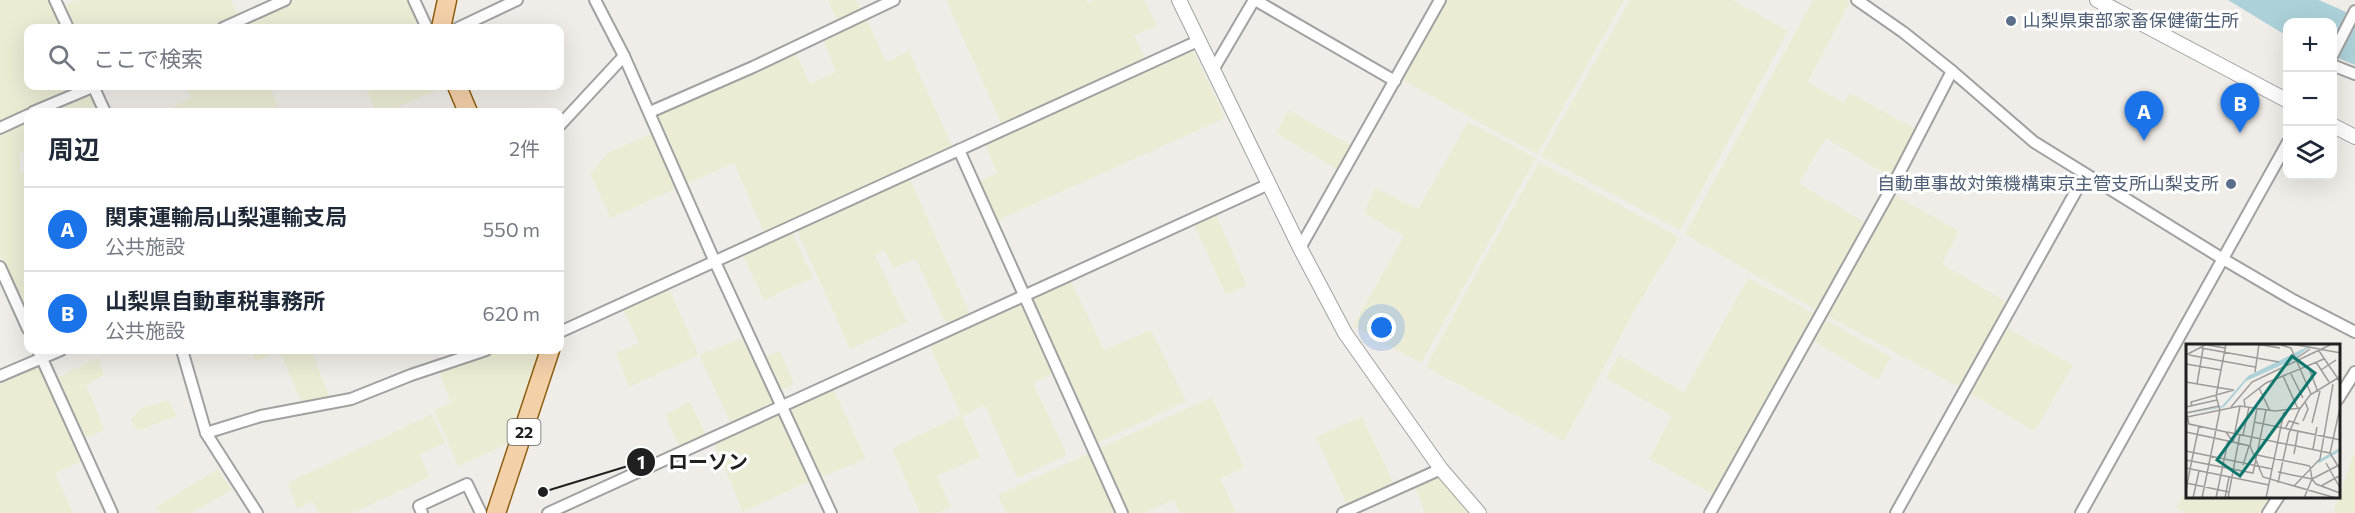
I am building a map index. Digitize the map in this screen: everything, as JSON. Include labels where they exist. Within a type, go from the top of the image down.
[{"type":"main road","points":[[442,24],[447,0]]},
{"type":"main road","points":[[459,90],[466,108]]},
{"type":"main road","name":"22","points":[[496,513],[549,354]]},
{"type":"street","points":[[55,0],[66,24]]},
{"type":"street","points":[[232,24],[285,0]]},
{"type":"street","points":[[414,0],[426,24]]},
{"type":"street","points":[[466,24],[517,0]]},
{"type":"street","points":[[595,0],[650,112],[715,262],[831,513]]},
{"type":"street","points":[[650,112],[894,0]]},
{"type":"street","points":[[1179,0],[1300,248],[1345,333],[1441,469],[1479,513]]},
{"type":"street","points":[[1213,70],[1255,0],[1395,81]]},
{"type":"street","points":[[1300,248],[1440,0]]},
{"type":"street","points":[[1857,0],[1952,70],[2034,142],[2223,259],[2293,300],[2355,332]]},
{"type":"street","points":[[2097,0],[2283,98]]},
{"type":"street","points":[[2337,46],[2355,11]]},
{"type":"street","points":[[564,330],[1198,40]]},
{"type":"street","points":[[564,121],[624,56]]},
{"type":"street","points":[[2337,67],[2355,74]]},
{"type":"street","points":[[1710,513],[1892,187],[1952,70]]},
{"type":"street","points":[[42,108],[85,90]]},
{"type":"street","points":[[96,90],[103,108]]},
{"type":"street","points":[[0,128],[24,116]]},
{"type":"street","points":[[2334,126],[2355,137]]},
{"type":"street","points":[[959,150],[1122,513]]},
{"type":"street","points":[[2081,513],[2283,151]]},
{"type":"street","points":[[1896,513],[2085,175]]},
{"type":"street","points":[[548,513],[1269,184]]},
{"type":"street","points":[[0,267],[24,320]]},
{"type":"street","points":[[0,376],[40,354],[112,513]]},
{"type":"street","points":[[183,354],[206,433],[257,513]]},
{"type":"street","points":[[206,433],[261,416],[351,399],[411,375],[474,354]]},
{"type":"street","points":[[2340,396],[2355,372]]},
{"type":"street","points":[[1343,513],[1441,469]]},
{"type":"street","points":[[422,513],[419,506],[467,484],[481,513]]},
{"type":"street","points":[[2268,513],[2278,498]]},
{"type":"green space","points":[[0,0],[51,0],[62,24],[24,24],[24,90],[80,90],[40,108],[24,108],[24,115],[0,126]]},
{"type":"green space","points":[[77,0],[231,0],[239,18],[225,24],[70,24],[62,7]]},
{"type":"green space","points":[[296,0],[408,0],[418,24],[249,24],[248,22]]},
{"type":"green space","points":[[828,0],[856,0],[862,12],[838,23]]},
{"type":"green space","points":[[946,0],[1086,0],[1088,3],[1095,0],[1144,0],[1157,26],[1134,36],[1146,60],[1002,125]]},
{"type":"green space","points":[[1445,0],[1624,0],[1537,154],[1401,79]]},
{"type":"green space","points":[[1630,0],[1732,0],[1788,31],[1680,230],[1541,156]]},
{"type":"green space","points":[[1813,0],[1847,0],[1850,2],[1808,82],[1844,103],[1850,93],[1917,130],[1891,177],[1826,138],[1799,183],[1865,223],[1818,311],[1685,234]]},
{"type":"green space","points":[[866,18],[886,62],[909,51],[953,148],[765,235],[734,163],[684,185],[654,114],[795,51],[810,84],[836,72],[823,39]]},
{"type":"green space","points":[[1192,48],[1225,118],[994,222],[978,182],[997,173],[984,142]]},
{"type":"green space","points":[[188,90],[271,90],[279,108],[170,108],[191,98]]},
{"type":"green space","points":[[367,90],[438,90],[395,108],[375,108]]},
{"type":"green space","points":[[91,91],[100,108],[54,108]]},
{"type":"green space","points":[[1288,110],[1354,147],[1340,171],[1276,133]]},
{"type":"green space","points":[[24,122],[24,152],[19,153],[20,172],[24,172],[24,313],[0,258],[0,133]]},
{"type":"green space","points":[[1468,122],[1536,158],[1421,363],[1353,326],[1404,236],[1364,213],[1375,188],[1418,209]]},
{"type":"green space","points":[[653,133],[677,188],[611,218],[590,174],[609,152]]},
{"type":"green space","points":[[1539,162],[1679,237],[1637,306],[1564,441],[1426,367]]},
{"type":"green space","points":[[909,177],[971,316],[947,326],[916,259],[893,268],[884,250],[875,255],[907,322],[850,349],[796,228]]},
{"type":"green space","points":[[1892,194],[1959,231],[1942,264],[2008,303],[1961,388],[1823,313]]},
{"type":"green space","points":[[1216,215],[1247,285],[1226,295],[1194,224]]},
{"type":"green space","points":[[791,230],[813,278],[764,300],[742,254]]},
{"type":"green space","points":[[1748,278],[1816,315],[1715,495],[1649,459],[1672,416],[1606,378],[1619,355],[1684,392]]},
{"type":"green space","points":[[1071,281],[1104,350],[1151,330],[1186,401],[1093,445],[1030,298]]},
{"type":"green space","points":[[668,287],[699,355],[629,387],[616,353],[639,343],[622,307]]},
{"type":"green space","points":[[1022,302],[1054,373],[1033,383],[1067,455],[1017,478],[985,405],[962,416],[980,457],[937,476],[951,507],[938,513],[920,513],[892,449],[961,415],[929,345]]},
{"type":"green space","points":[[1822,318],[1891,357],[1878,380],[1811,339]]},
{"type":"green space","points":[[2005,327],[2073,365],[2035,431],[1967,392]]},
{"type":"green space","points":[[748,336],[778,401],[731,423],[699,355]]},
{"type":"green space","points":[[780,351],[794,384],[779,391],[764,357]]},
{"type":"green space","points":[[252,354],[274,354],[255,361]]},
{"type":"green space","points":[[281,354],[313,354],[330,398],[302,403]]},
{"type":"green space","points":[[485,354],[540,354],[512,442],[458,466],[434,410],[451,403],[439,371]]},
{"type":"green space","points":[[98,358],[104,375],[86,385],[105,430],[82,439],[55,379]]},
{"type":"green space","points":[[41,365],[84,460],[55,473],[73,513],[0,513],[0,383]]},
{"type":"green space","points":[[833,388],[866,459],[819,478],[787,409]]},
{"type":"green space","points":[[1212,397],[1244,468],[1220,478],[1236,513],[1180,513],[1173,500],[1144,513],[1124,513],[1096,450]]},
{"type":"green space","points":[[168,400],[177,416],[137,431],[131,420],[140,409]]},
{"type":"green space","points":[[690,402],[706,434],[679,446],[665,415]]},
{"type":"green space","points":[[782,411],[812,480],[743,512],[714,443]]},
{"type":"green space","points":[[432,414],[445,443],[420,454],[429,477],[353,513],[318,513],[313,501],[297,509],[288,483]]},
{"type":"green space","points":[[1362,417],[1395,486],[1348,507],[1316,437]]},
{"type":"green space","points":[[2355,450],[2355,513],[2333,513]]},
{"type":"green space","points":[[1092,452],[1119,513],[1006,513],[998,495]]},
{"type":"green space","points":[[218,469],[232,490],[191,513],[160,513],[156,507]]},
{"type":"green space","points":[[1438,477],[1468,513],[1425,513],[1415,487]]},
{"type":"green space","points":[[2186,491],[2186,498],[2273,498],[2263,513],[2186,513],[2176,508]]},
{"type":"water","points":[[2228,0],[2319,0],[2355,16],[2355,65],[2337,58],[2337,18],[2283,18],[2283,34]]},
{"type":"place","name":"山梨県東部家畜保健衛生所","points":[[2011,21]]},
{"type":"place","name":"山梨県自動車税事務所","points":[[2240,133]]},
{"type":"place","name":"関東運輸局山梨運輸支局","points":[[2144,141]]},
{"type":"place","name":"自動車事故対策機構東京主管支所山梨支所","points":[[2231,184]]},
{"type":"place","name":"ローソン","points":[[543,492]]}]
